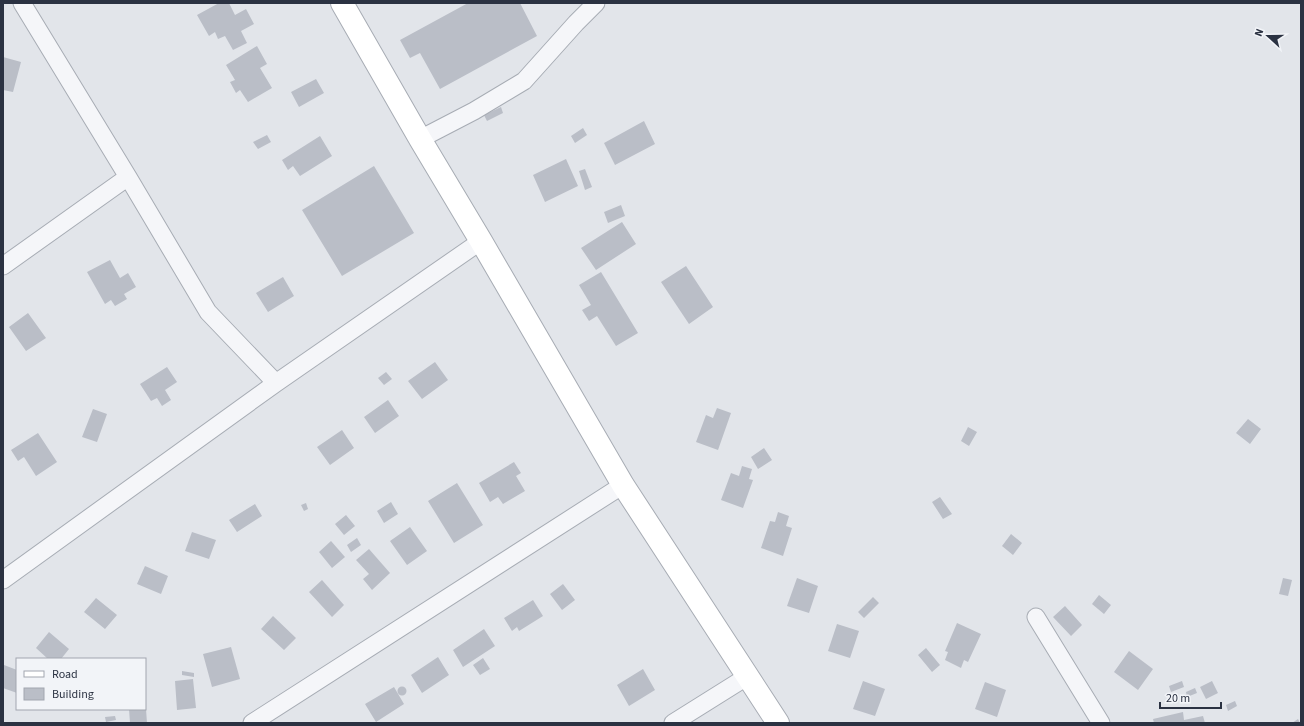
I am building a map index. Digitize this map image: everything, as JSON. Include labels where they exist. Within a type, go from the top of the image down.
[{"type":"main road","points":[[342,3],[623,485],[778,723]]},
{"type":"street","points":[[22,3],[208,312],[276,383]]},
{"type":"street","points":[[420,139],[474,111],[524,82],[576,23],[596,3]]},
{"type":"street","points":[[3,266],[128,177]]},
{"type":"street","points":[[3,580],[276,383],[481,241]]},
{"type":"street","points":[[252,723],[623,485]]},
{"type":"street","points":[[1036,617],[1101,723]]},
{"type":"street","points":[[673,723],[748,676]]},
{"type":"building","points":[[219,3],[229,3],[235,15],[246,9],[254,24],[241,31],[247,43],[233,50],[225,36],[218,39],[215,32],[209,36],[197,15]]},
{"type":"building","points":[[468,3],[520,3],[537,36],[440,89],[420,53],[410,58],[400,40]]},
{"type":"building","points":[[257,46],[267,64],[260,68],[272,88],[248,102],[240,90],[236,93],[230,82],[235,80],[226,65]]},
{"type":"building","points":[[3,57],[21,62],[13,92],[3,90]]},
{"type":"building","points":[[316,79],[324,93],[299,107],[291,92]]},
{"type":"building","points":[[501,107],[503,113],[487,121],[484,115]]},
{"type":"building","points":[[644,121],[655,144],[615,165],[604,143]]},
{"type":"building","points":[[583,128],[587,135],[575,143],[571,136]]},
{"type":"building","points":[[267,135],[271,142],[258,149],[253,142]]},
{"type":"building","points":[[320,136],[332,156],[300,176],[293,166],[288,170],[282,160]]},
{"type":"building","points":[[566,159],[578,186],[545,202],[533,175]]},
{"type":"building","points":[[374,166],[414,233],[342,276],[302,210]]},
{"type":"building","points":[[585,169],[592,187],[585,190],[579,171]]},
{"type":"building","points":[[621,205],[625,216],[608,223],[604,212]]},
{"type":"building","points":[[622,222],[636,244],[596,270],[581,248]]},
{"type":"building","points":[[110,260],[120,278],[128,273],[136,287],[124,294],[127,299],[115,306],[111,300],[105,304],[87,272]]},
{"type":"building","points":[[686,266],[713,307],[689,324],[661,282]]},
{"type":"building","points":[[601,272],[638,333],[616,346],[597,316],[589,321],[582,310],[591,305],[579,285]]},
{"type":"building","points":[[283,277],[294,296],[268,312],[256,293]]},
{"type":"building","points":[[28,313],[46,338],[26,351],[9,327]]},
{"type":"building","points":[[435,362],[448,380],[422,399],[408,381]]},
{"type":"building","points":[[167,367],[177,382],[165,390],[171,400],[162,406],[157,398],[151,401],[140,384]]},
{"type":"building","points":[[386,372],[392,379],[384,385],[378,378]]},
{"type":"building","points":[[388,400],[399,416],[375,433],[364,417]]},
{"type":"building","points":[[717,408],[731,413],[718,450],[696,442],[706,415],[713,418]]},
{"type":"building","points":[[93,409],[107,414],[97,442],[82,437]]},
{"type":"building","points":[[1248,419],[1261,429],[1250,444],[1236,433]]},
{"type":"building","points":[[968,427],[977,432],[969,446],[961,441]]},
{"type":"building","points":[[342,430],[354,448],[330,465],[317,447]]},
{"type":"building","points":[[38,433],[57,462],[36,476],[24,457],[18,461],[11,450]]},
{"type":"building","points":[[764,448],[772,460],[758,469],[751,457]]},
{"type":"building","points":[[514,462],[521,473],[516,476],[525,491],[503,504],[498,497],[490,502],[479,483]]},
{"type":"building","points":[[742,466],[752,469],[749,479],[753,480],[743,508],[721,500],[731,473],[739,476]]},
{"type":"building","points":[[457,483],[483,525],[454,543],[428,501]]},
{"type":"building","points":[[940,497],[952,514],[943,519],[932,502]]},
{"type":"building","points":[[391,502],[398,514],[384,523],[377,511]]},
{"type":"building","points":[[306,503],[308,509],[304,511],[301,505]]},
{"type":"building","points":[[255,504],[262,516],[237,532],[229,520]]},
{"type":"building","points":[[778,512],[789,516],[786,526],[792,528],[783,556],[761,548],[770,521],[775,522]]},
{"type":"building","points":[[346,515],[355,526],[344,535],[335,524]]},
{"type":"building","points":[[410,527],[427,551],[407,565],[390,541]]},
{"type":"building","points":[[192,532],[216,540],[209,559],[185,551]]},
{"type":"building","points":[[1011,534],[1022,543],[1013,555],[1002,546]]},
{"type":"building","points":[[357,538],[361,545],[351,552],[347,545]]},
{"type":"building","points":[[331,541],[345,557],[332,568],[319,552]]},
{"type":"building","points":[[369,549],[390,573],[372,590],[363,579],[369,574],[356,560]]},
{"type":"building","points":[[145,566],[168,576],[161,594],[137,584]]},
{"type":"building","points":[[797,578],[818,586],[809,613],[787,606]]},
{"type":"building","points":[[1283,578],[1292,580],[1288,596],[1279,594]]},
{"type":"building","points":[[322,580],[344,605],[332,617],[309,592]]},
{"type":"building","points":[[563,584],[575,600],[562,610],[550,594]]},
{"type":"building","points":[[1099,595],[1111,605],[1104,614],[1092,604]]},
{"type":"building","points":[[873,597],[879,603],[864,618],[858,612]]},
{"type":"building","points":[[96,598],[117,615],[105,629],[84,612]]},
{"type":"building","points":[[533,600],[543,616],[519,631],[517,627],[512,631],[504,618]]},
{"type":"building","points":[[1065,606],[1082,625],[1071,636],[1053,617]]},
{"type":"building","points":[[273,616],[296,638],[284,650],[261,629]]},
{"type":"building","points":[[957,623],[981,634],[968,662],[964,660],[961,668],[945,660],[948,652],[945,651]]},
{"type":"building","points":[[837,624],[859,631],[850,658],[828,651]]},
{"type":"building","points":[[484,629],[495,646],[463,667],[453,650]]},
{"type":"building","points":[[49,632],[69,649],[62,658],[47,658],[36,648]]},
{"type":"building","points":[[231,647],[240,679],[212,687],[203,654]]},
{"type":"building","points":[[926,648],[940,665],[932,672],[918,655]]},
{"type":"building","points":[[1129,651],[1153,669],[1138,690],[1114,672]]},
{"type":"building","points":[[438,657],[449,675],[422,693],[411,675]]},
{"type":"building","points":[[483,658],[490,669],[480,675],[473,665]]},
{"type":"building","points":[[4,665],[16,670],[16,693],[3,688]]},
{"type":"building","points":[[643,669],[655,690],[629,706],[617,685]]},
{"type":"building","points":[[182,671],[194,673],[194,677],[182,675]]},
{"type":"building","points":[[193,679],[196,708],[177,710],[175,681]]},
{"type":"building","points":[[863,681],[885,689],[875,716],[853,709]]},
{"type":"building","points":[[1182,681],[1184,687],[1171,692],[1169,686]]},
{"type":"building","points":[[1212,681],[1218,693],[1206,699],[1200,687]]},
{"type":"building","points":[[985,682],[1006,690],[997,717],[975,709]]},
{"type":"building","points":[[402,686],[407,691],[402,696],[397,691]]},
{"type":"building","points":[[394,687],[404,704],[376,722],[365,704]]},
{"type":"building","points":[[1195,688],[1197,693],[1187,697],[1186,692]]},
{"type":"building","points":[[1235,701],[1237,706],[1228,711],[1226,705]]},
{"type":"building","points":[[146,709],[147,723],[130,723],[129,710]]},
{"type":"building","points":[[1183,712],[1184,720],[1203,716],[1205,723],[1154,723],[1153,719]]},
{"type":"building","points":[[115,716],[116,720],[106,722],[105,717]]},
{"type":"building","points":[[1298,719],[1300,723],[1292,723]]}]
